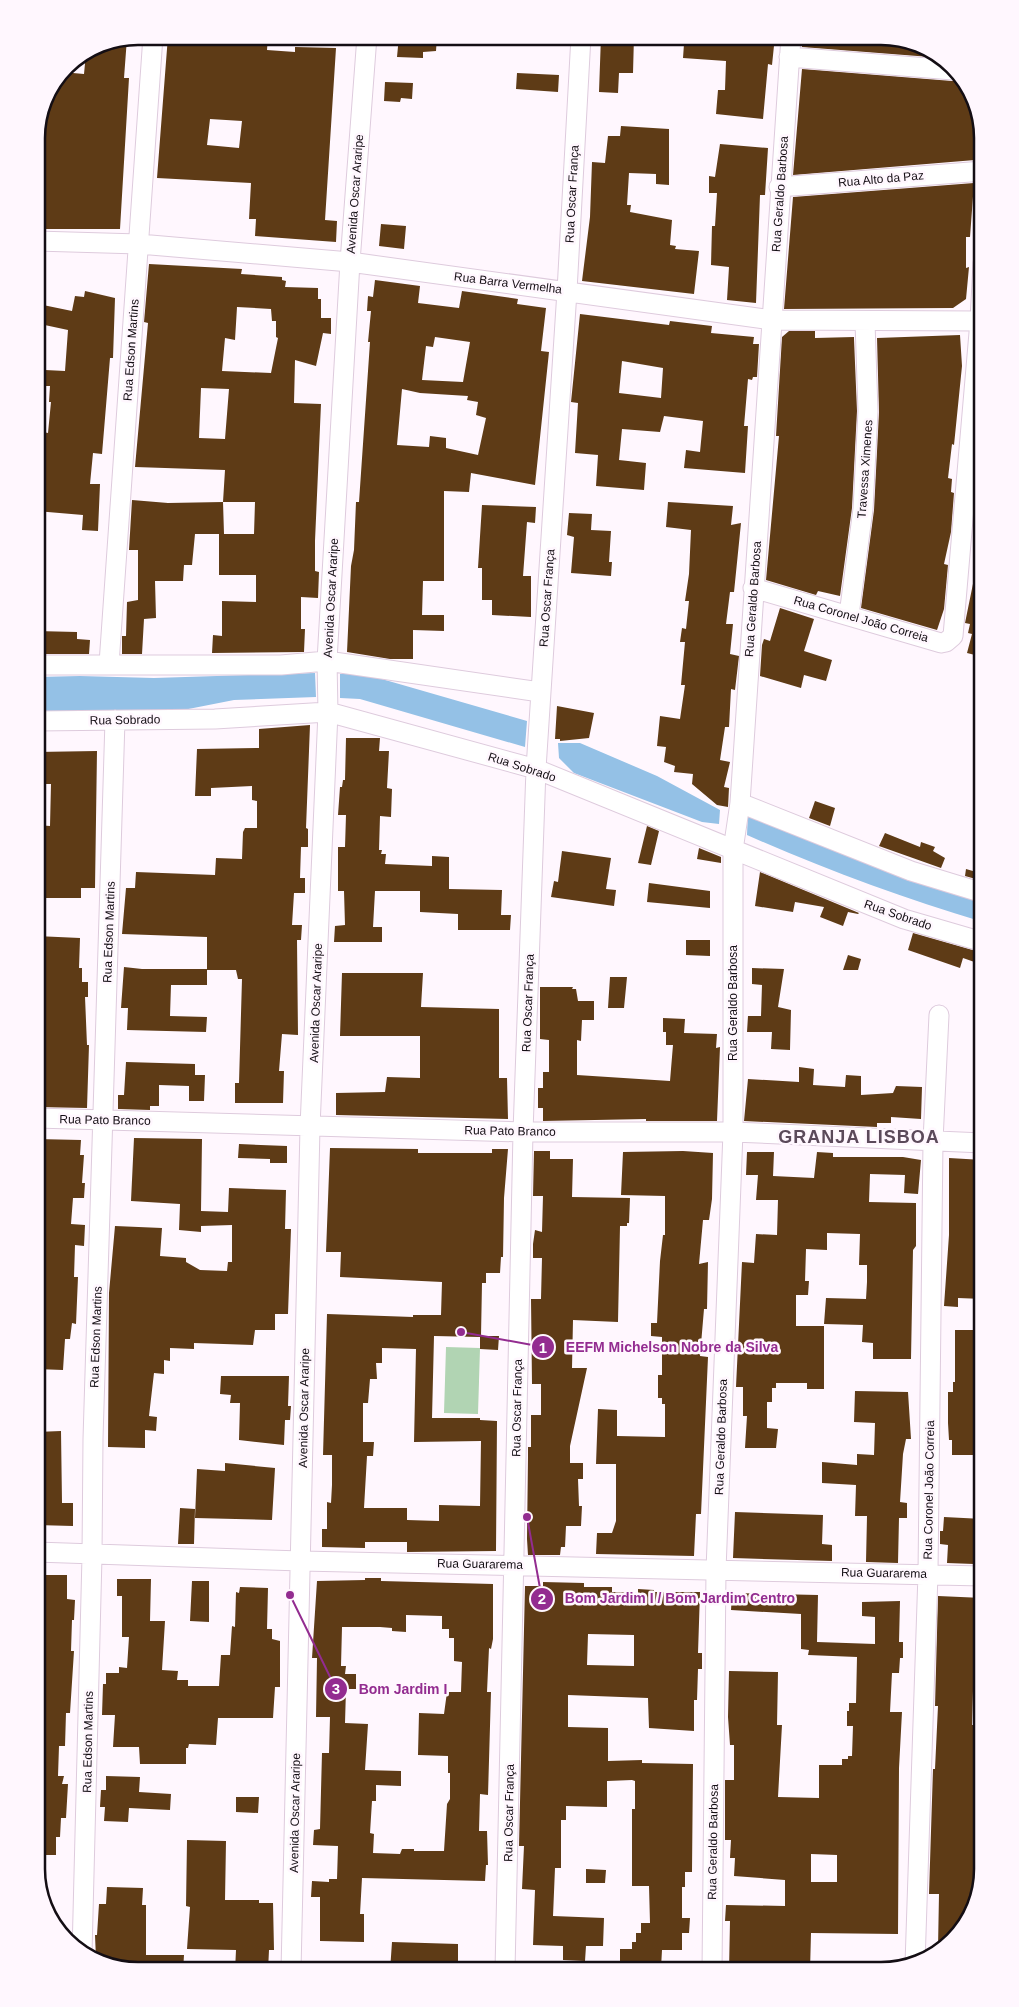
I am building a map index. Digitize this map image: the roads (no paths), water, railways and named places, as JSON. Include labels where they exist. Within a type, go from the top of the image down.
[{"type":"street","name":"Rua Edson Martins","points":[[109,664],[110,625],[152,45]]},
{"type":"street","name":"Avenida Oscar Araripe","points":[[291,1962],[310,1127],[328,712],[327,661],[350,262],[366,45]]},
{"type":"street","name":"Rua Oscar França","points":[[505,1962],[524,1132],[536,769],[567,291],[580,45]]},
{"type":"street","name":"Rua Geraldo Barbosa","points":[[712,1962],[716,1570],[732,1132],[734,850],[740,803],[779,187],[790,45]]},
{"type":"street","points":[[789,57],[944,69]]},
{"type":"street","name":"Rua Alto da Paz","points":[[779,187],[974,172]]},
{"type":"street","name":"Rua Barra Vermelha","points":[[45,241],[139,244],[350,262],[772,320],[865,322],[974,321]]},
{"type":"street","name":"Travessa Ximenes","points":[[849,614],[864,501],[868,411],[865,322]]},
{"type":"street","name":"Rua Coronel João Correia","points":[[754,588],[849,614],[941,643],[946,642],[953,636],[974,391]]},
{"type":"street","points":[[45,665],[281,665],[327,661],[540,692]]},
{"type":"street","name":"Rua Sobrado","points":[[45,721],[215,719],[328,712],[536,769],[904,919],[974,939]]},
{"type":"street","name":"Rua Edson Martins","points":[[82,1943],[93,1439],[115,720]]},
{"type":"street","points":[[740,803],[911,871],[974,890]]},
{"type":"street","name":"Rua Coronel João Correia","points":[[915,1956],[928,1573],[934,1141],[939,1015]]},
{"type":"street","name":"Rua Pato Branco","points":[[45,1118],[104,1118],[310,1127],[524,1132],[732,1132],[974,1143]]},
{"type":"street","name":"Rua Guararema","points":[[45,1553],[92,1556],[974,1576]]},
{"type":"water","points":[[315,673],[316,697],[234,700],[163,714],[45,712],[45,677],[154,678]]},
{"type":"water","points":[[361,673],[527,721],[525,747],[360,699],[340,698],[340,674]]},
{"type":"water","points":[[558,743],[580,743],[657,776],[720,810],[719,824],[702,822],[574,773],[559,758]]},
{"type":"water","points":[[748,811],[974,897],[974,919],[864,882],[805,860],[747,835]]},
{"type":"place","name":"EEFM Michelson Nobre da Silva","points":[[461,1332]]},
{"type":"place","name":"Bom Jardim I / Bom Jardim Centro","points":[[527,1517]]},
{"type":"place","name":"Bom Jardim I","points":[[290,1595]]},
{"type":"district","name":"GRANJA LISBOA","points":[[859,1137]]}]
